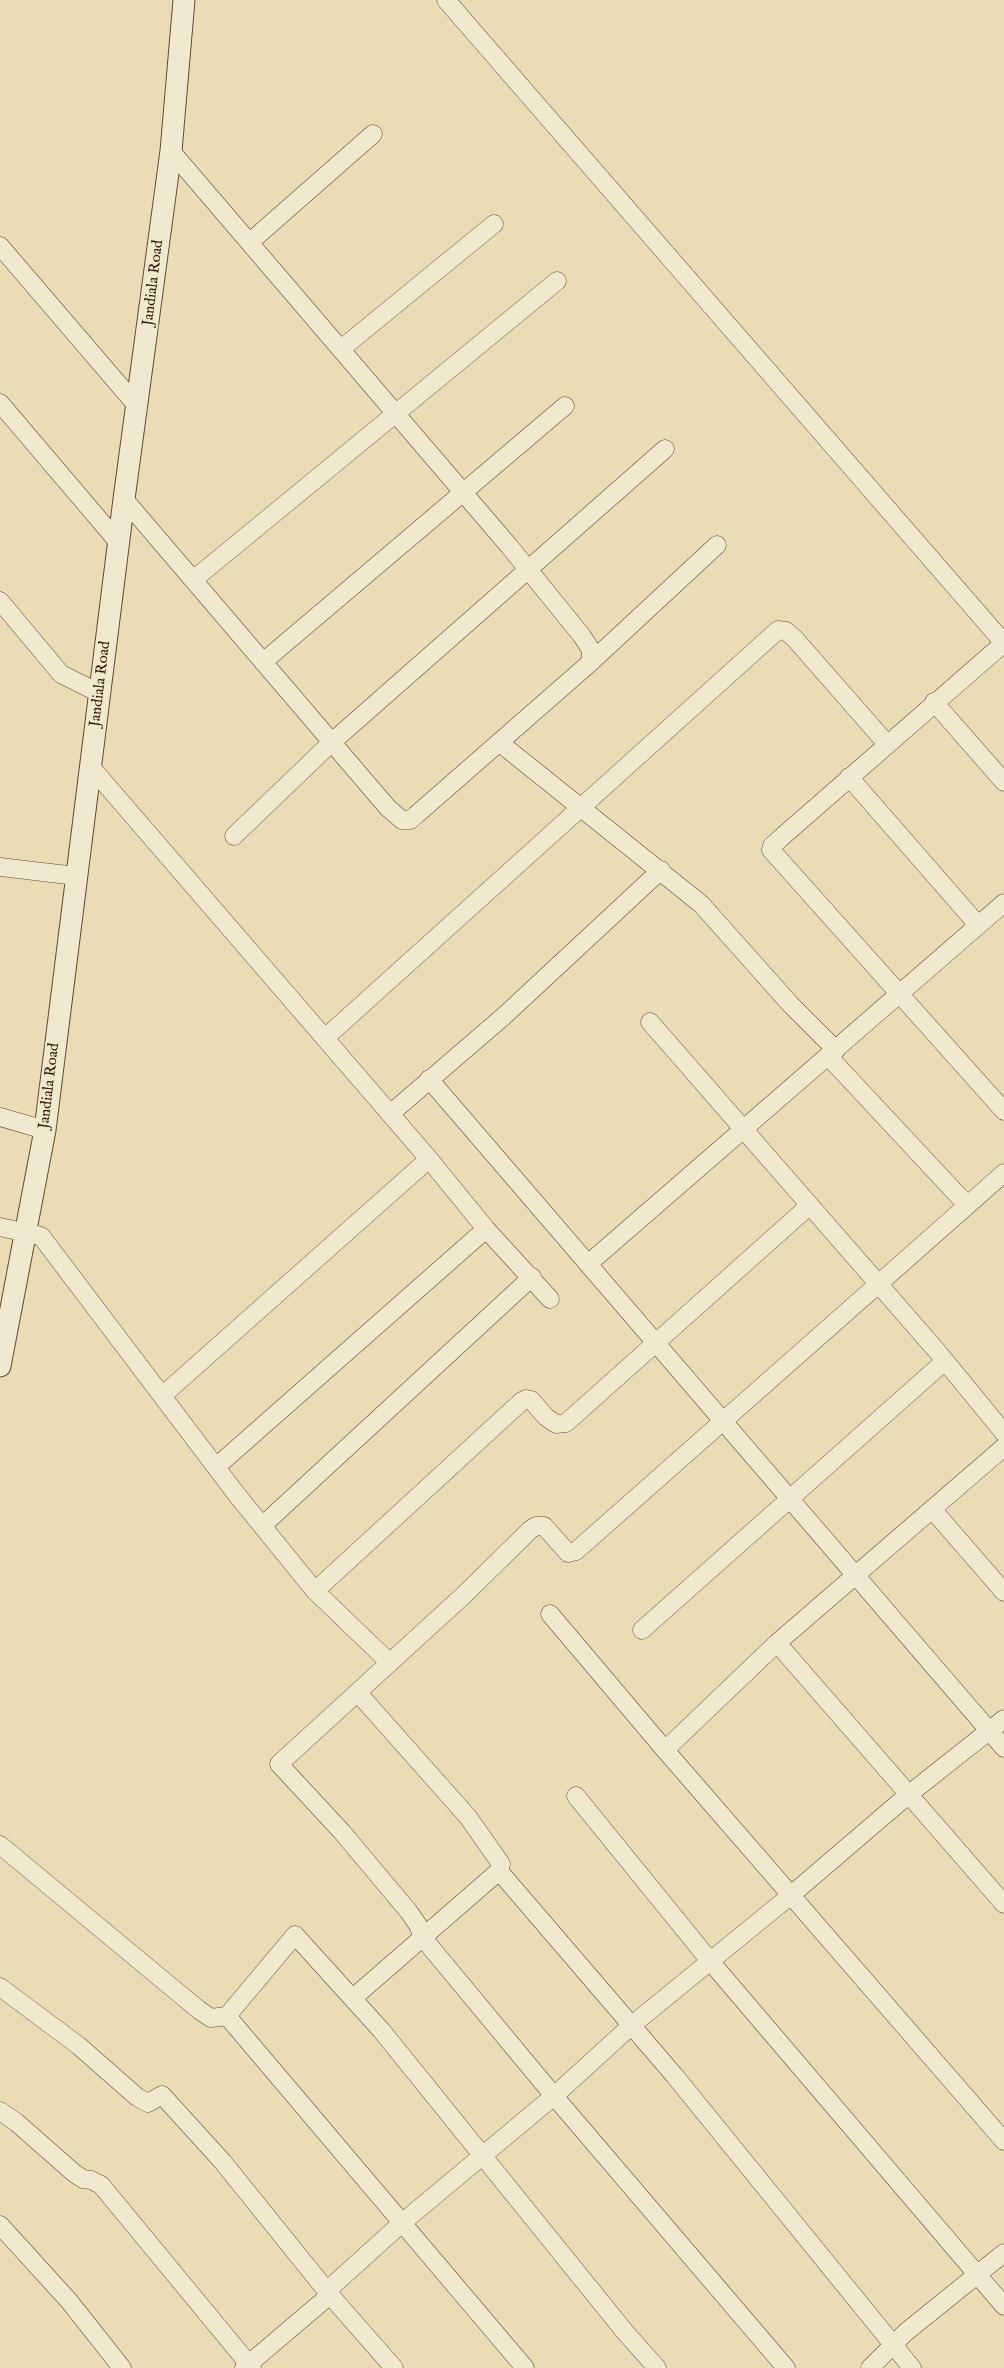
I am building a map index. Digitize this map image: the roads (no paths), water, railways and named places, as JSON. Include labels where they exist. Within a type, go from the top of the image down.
[{"type":"street","name":"Jandiala Road","points":[[0,1366],[24,1231],[45,1130],[99,693],[171,151],[184,0]]},
{"type":"street","points":[[446,0],[1004,643],[782,836],[772,846],[771,850],[1004,1111]]},
{"type":"street","points":[[250,242],[373,134]]},
{"type":"street","points":[[171,151],[528,570],[582,636],[591,650],[591,662]]},
{"type":"street","points":[[341,349],[494,224]]},
{"type":"street","points":[[0,246],[138,407]]},
{"type":"street","points":[[193,580],[557,281]]},
{"type":"street","points":[[0,403],[120,543]]},
{"type":"street","points":[[263,662],[564,406]]},
{"type":"street","points":[[234,836],[332,742],[666,449]]},
{"type":"street","points":[[124,499],[388,808],[402,820],[410,820],[500,743],[591,662],[716,545]]},
{"type":"street","points":[[0,602],[61,674],[99,693]]},
{"type":"street","points":[[325,1038],[781,629],[795,639],[887,744]]},
{"type":"street","points":[[934,702],[1004,782]]},
{"type":"street","points":[[500,743],[701,904],[968,1205]]},
{"type":"street","points":[[90,766],[429,1159],[486,1229],[550,1298]]},
{"type":"street","points":[[849,777],[978,926]]},
{"type":"street","points":[[0,867],[76,876]]},
{"type":"street","points":[[390,1114],[504,1016],[660,870]]},
{"type":"street","points":[[588,1264],[1004,903]]},
{"type":"street","points":[[650,1022],[945,1361],[1004,1433]]},
{"type":"street","points":[[429,1079],[1004,1748]]},
{"type":"street","points":[[0,1117],[45,1130]]},
{"type":"street","points":[[162,1396],[429,1159]]},
{"type":"street","points":[[786,2368],[554,2096],[423,1938],[418,1924],[409,1912],[342,1832],[279,1764],[358,1693],[530,1530],[536,1526],[544,1526],[568,1552],[576,1551],[1004,1173]]},
{"type":"street","points":[[315,1591],[522,1401],[526,1399],[531,1400],[546,1417],[556,1424],[566,1423],[809,1206]]},
{"type":"street","points":[[0,1227],[41,1236],[216,1467],[315,1591],[390,1663]]},
{"type":"street","points":[[216,1467],[486,1229]]},
{"type":"street","points":[[262,1526],[532,1277]]},
{"type":"street","points":[[642,1630],[945,1361]]},
{"type":"street","points":[[665,1750],[777,1643],[1004,1447]]},
{"type":"street","points":[[932,1509],[1004,1592]]},
{"type":"street","points":[[550,1614],[790,1896],[1004,2141]]},
{"type":"street","points":[[777,1643],[1004,1904]]},
{"type":"street","points":[[353,1998],[499,1871],[501,1864],[499,1858],[468,1817],[358,1693]]},
{"type":"street","points":[[0,2111],[16,2122],[78,2176],[100,2185],[248,2367],[330,2294],[331,2287],[403,2222],[554,2096],[632,2025],[790,1896],[908,1795],[990,1732],[1004,1719]]},
{"type":"street","points":[[576,1796],[710,1961],[961,2258],[978,2274],[1004,2306]]},
{"type":"street","points":[[0,1845],[211,2018],[227,2016],[295,1934],[382,2030],[625,2332],[657,2368]]},
{"type":"street","points":[[499,1871],[632,2025],[912,2368]]},
{"type":"street","points":[[0,1987],[79,2046],[137,2097],[148,2103],[158,2096],[162,2096],[222,2161],[330,2294],[394,2368]]},
{"type":"street","points":[[227,2016],[525,2368]]},
{"type":"street","points":[[0,2225],[69,2301],[122,2368]]},
{"type":"street","points":[[870,2368],[893,2344],[1004,2253]]}]
